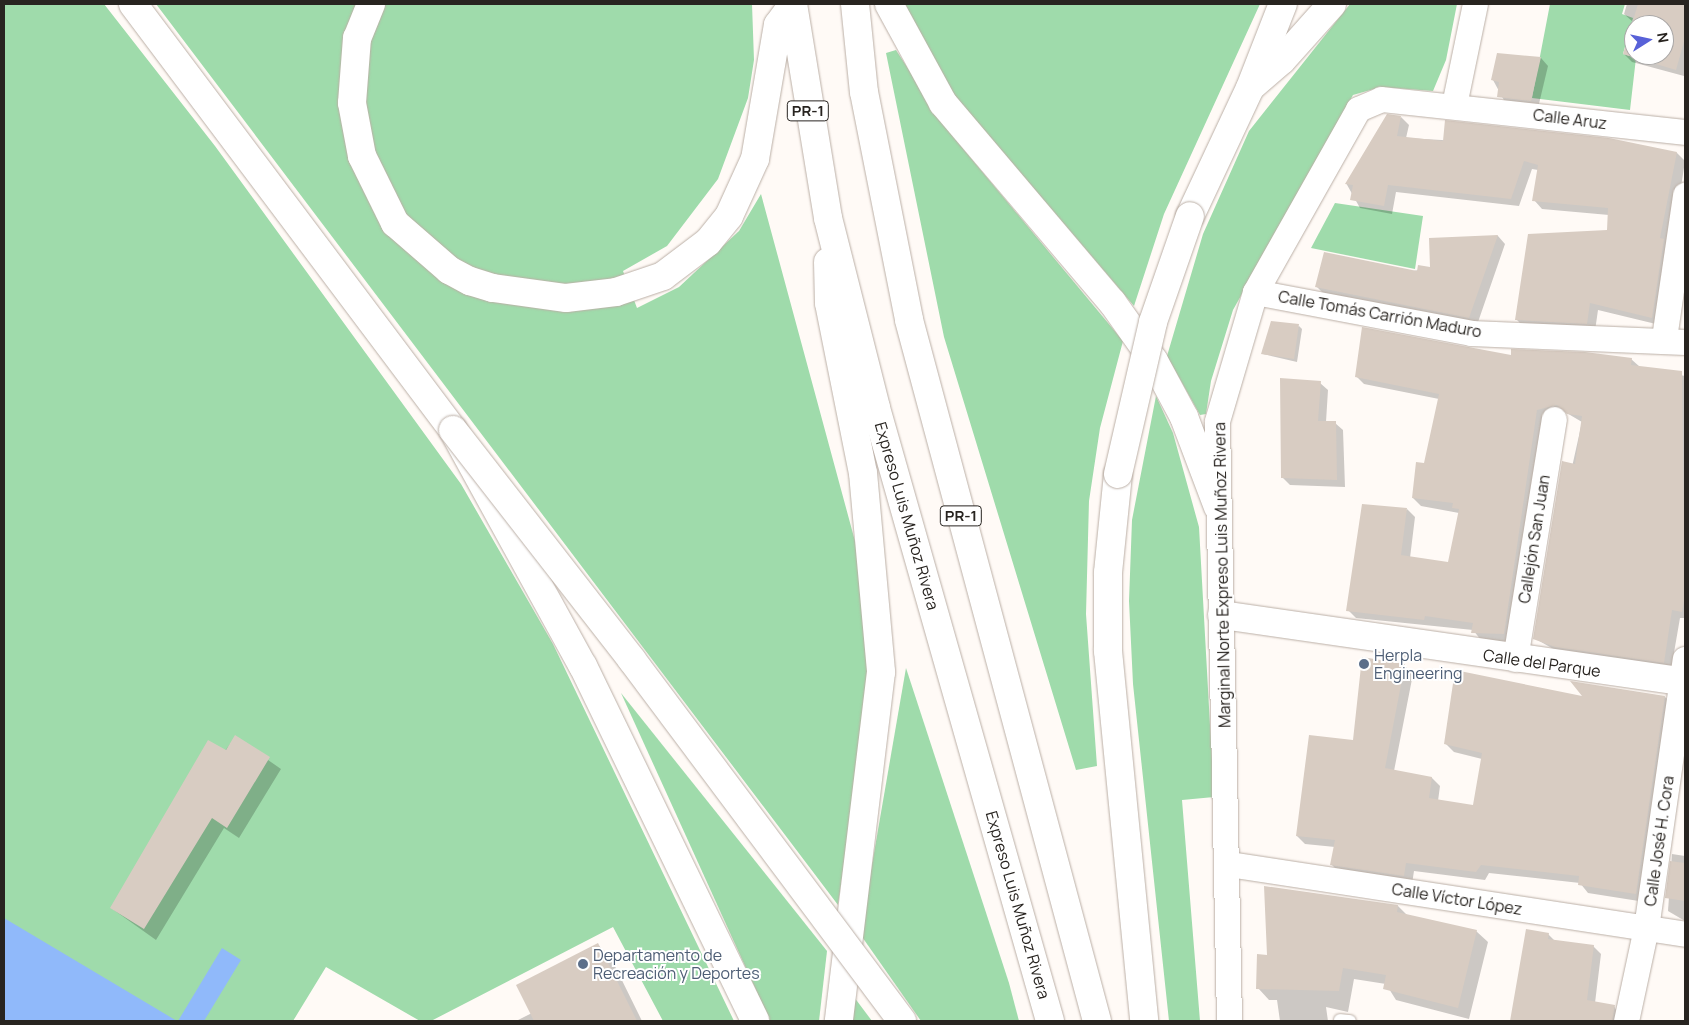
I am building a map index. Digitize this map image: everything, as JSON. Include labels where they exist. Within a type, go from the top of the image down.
[{"type":"main road","points":[[133,4],[453,430],[632,660],[902,1021]]},
{"type":"main road","points":[[371,4],[358,38],[352,103],[362,156],[395,223],[449,270],[493,288],[566,298],[632,287],[686,261],[708,242],[744,189],[763,127],[778,25],[792,4]]},
{"type":"main road","name":"Expreso Luis Muñoz Rivera","points":[[792,4],[828,218],[879,417],[1050,1021]]},
{"type":"main road","name":"PR-1","points":[[855,4],[864,92],[908,320],[1097,1021]]},
{"type":"main road","points":[[889,4],[943,103],[1112,302],[1154,361],[1184,417],[1218,507]]},
{"type":"main road","points":[[1144,1021],[1108,651],[1108,572],[1118,474],[1153,322],[1190,216],[1250,88],[1283,4]]},
{"type":"main road","points":[[1250,88],[1282,60],[1332,4]]},
{"type":"main road","points":[[828,218],[829,302],[862,473],[881,672],[839,1021]]},
{"type":"main road","points":[[453,430],[583,666],[755,1021]]},
{"type":"main road","name":"Calle del Parque","points":[[1222,615],[1515,659],[1684,674]]},
{"type":"street","points":[[1454,105],[1475,4]]},
{"type":"street","name":"Marginal Norte Expreso Luis Muñoz Rivera","points":[[1229,1021],[1229,864],[1217,422],[1255,292],[1358,109],[1381,99],[1454,105]]},
{"type":"street","name":"Calle Aruz","points":[[1454,105],[1685,132]]},
{"type":"street","points":[[1675,340],[1685,195]]},
{"type":"street","name":"Calle Tomás Carrión Maduro","points":[[1255,292],[1471,333],[1675,340]]},
{"type":"street","name":"Callejón San Juan","points":[[1515,659],[1554,419]]},
{"type":"street","name":"Calle José H. Cora","points":[[1626,1021],[1646,928],[1684,674]]},
{"type":"street","name":"Calle Víctor López","points":[[1229,864],[1685,934]]},
{"type":"green space","points":[[4,4],[104,4],[215,146],[461,484],[553,644],[734,1021],[663,1021],[613,927],[431,1021],[420,1021],[326,967],[293,1021],[4,1021]]},
{"type":"green space","points":[[156,4],[752,4],[754,60],[748,98],[718,179],[667,246],[623,271],[637,308],[679,287],[739,231],[761,194],[865,578],[871,681],[838,905]]},
{"type":"green space","points":[[900,4],[1260,4],[1164,214],[1134,306],[945,84]]},
{"type":"green space","points":[[1350,4],[1457,4],[1446,60],[1433,91],[1381,87],[1353,95],[1233,310],[1211,381],[1206,414],[1200,415],[1167,356],[1203,234],[1249,131]]},
{"type":"green space","points":[[1550,4],[1625,4],[1622,14],[1625,15],[1624,65],[1635,65],[1630,110],[1532,98]]},
{"type":"green space","points":[[896,50],[950,133],[1123,341],[1100,428],[1089,501],[1086,614],[1097,766],[1076,770],[944,337],[886,53]]},
{"type":"green space","points":[[1335,203],[1423,216],[1415,269],[1311,248]]},
{"type":"green space","points":[[1156,396],[1173,433],[1199,527],[1214,797],[1182,800],[1200,1021],[1169,1021],[1133,684],[1129,601],[1132,520]]},
{"type":"green space","points":[[906,668],[1009,983],[1019,1021],[921,1021],[860,934]]},
{"type":"green space","points":[[621,693],[827,951],[819,1021],[770,1021]]},
{"type":"green space","points":[[854,997],[872,1021],[851,1021]]},
{"type":"water","points":[[4,918],[177,1021],[4,1021]]},
{"type":"water","points":[[222,948],[241,960],[204,1021],[178,1021]]},
{"type":"building","points":[[1638,4],[1685,4],[1685,38],[1676,70],[1659,65],[1674,65],[1674,15],[1635,15]]},
{"type":"building","points":[[1497,53],[1541,57],[1531,101],[1497,97],[1499,82],[1491,80]]},
{"type":"building","points":[[1387,114],[1401,116],[1397,136],[1443,141],[1445,120],[1609,138],[1677,152],[1660,238],[1664,239],[1652,318],[1590,303],[1587,324],[1515,320],[1528,234],[1607,230],[1608,208],[1532,201],[1538,165],[1524,161],[1511,199],[1388,185],[1384,206],[1350,200],[1353,185],[1345,184]]},
{"type":"building","points":[[1498,235],[1469,318],[1315,287],[1324,252],[1417,271],[1418,265],[1430,267],[1429,238]]},
{"type":"building","points":[[1271,321],[1299,324],[1294,359],[1261,354]]},
{"type":"building","points":[[1362,327],[1511,355],[1511,349],[1585,352],[1632,358],[1631,365],[1682,371],[1685,595],[1682,612],[1672,610],[1664,663],[1555,647],[1533,639],[1562,461],[1575,464],[1582,416],[1567,414],[1557,405],[1537,410],[1504,634],[1471,633],[1473,623],[1425,616],[1424,620],[1346,611],[1362,504],[1407,508],[1401,555],[1448,562],[1459,509],[1452,508],[1453,503],[1412,498],[1416,462],[1424,463],[1439,394],[1355,377]]},
{"type":"building","points":[[1280,378],[1321,381],[1318,421],[1336,421],[1337,480],[1281,478]]},
{"type":"building","points":[[1362,657],[1405,664],[1385,768],[1432,777],[1429,798],[1473,805],[1482,753],[1444,744],[1455,670],[1582,696],[1570,681],[1665,696],[1636,894],[1578,885],[1579,876],[1481,865],[1476,872],[1406,863],[1404,876],[1330,865],[1335,840],[1296,836],[1309,735],[1353,740]]},
{"type":"building","points":[[235,735],[270,757],[227,828],[212,818],[144,929],[110,908],[208,740],[226,750]]},
{"type":"building","points":[[1670,861],[1685,863],[1685,901],[1665,898]]},
{"type":"building","points":[[1264,886],[1398,905],[1397,912],[1477,930],[1458,1008],[1383,989],[1386,975],[1343,968],[1339,991],[1256,989],[1257,954],[1267,955]]},
{"type":"building","points":[[1526,929],[1549,933],[1548,939],[1594,945],[1587,1000],[1615,1005],[1612,1021],[1510,1021]]},
{"type":"building","name":"Departamento de Recreación y Deportes","points":[[598,943],[637,1021],[534,1021],[516,985]]},
{"type":"place","name":"Herpla Engineering","points":[[1364,664]]},
{"type":"place","name":"Departamento de Recreación y Deportes","points":[[583,964]]}]
